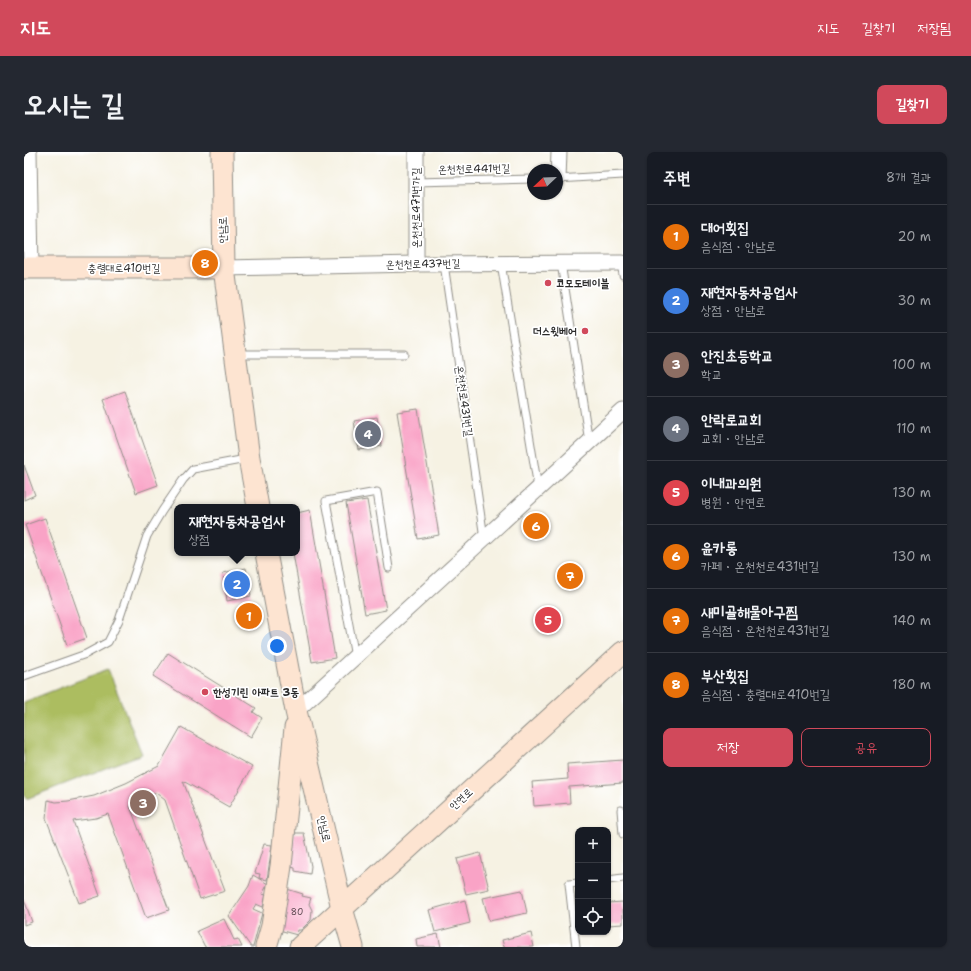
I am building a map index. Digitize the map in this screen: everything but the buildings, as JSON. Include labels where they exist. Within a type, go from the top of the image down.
[{"type":"street","points":[[28,268],[27,184],[29,152]]},
{"type":"street","name":"안남로","points":[[222,152],[224,268],[249,458],[257,504]]},
{"type":"street","name":"온천천로471번가길","points":[[416,152],[416,264]]},
{"type":"street","points":[[559,152],[559,164]]},
{"type":"street","name":"온천천로437번길","points":[[224,268],[501,263],[561,263],[622,267]]},
{"type":"street","name":"충렬대로410번길","points":[[28,268],[224,268]]},
{"type":"street","points":[[296,711],[623,411]]},
{"type":"street","name":"안남로","points":[[267,556],[296,711],[342,908],[353,947]]},
{"type":"street","name":"안연로","points":[[300,947],[620,657]]},
{"type":"street","name":"안남로","points":[[266,947],[272,926],[281,866],[296,711]]},
{"type":"lane","points":[[563,179],[623,175]]},
{"type":"lane","name":"온천천로441번길","points":[[416,182],[527,179]]},
{"type":"lane","points":[[501,263],[538,489]]},
{"type":"lane","points":[[561,263],[589,442]]},
{"type":"lane","name":"온천천로431번길","points":[[444,264],[484,539]]},
{"type":"lane","points":[[235,354],[404,354]]},
{"type":"lane","points":[[24,676],[86,654],[108,642],[119,620],[147,536],[183,480],[193,468],[249,458]]},
{"type":"lane","points":[[355,658],[326,501],[377,492],[389,568]]},
{"type":"lane","points":[[621,810],[623,834]]},
{"type":"lane","points":[[611,880],[623,878]]},
{"type":"lane","points":[[575,883],[569,884],[576,947]]},
{"type":"green space","points":[[108,669],[142,754],[26,799],[24,793],[24,702]]},
{"type":"place","name":"부산횟집","points":[[205,263]]},
{"type":"place","name":"코모도테이블","points":[[548,283]]},
{"type":"place","name":"더스윗베어","points":[[585,331]]},
{"type":"place","name":"안락로교회","points":[[368,434]]},
{"type":"place","name":"윤카롱","points":[[536,526]]},
{"type":"place","name":"새미골해물아구찜","points":[[570,576]]},
{"type":"place","name":"재현자동차공업사","points":[[237,584]]},
{"type":"place","name":"대어횟집","points":[[249,616]]},
{"type":"place","name":"이내과의원","points":[[548,620]]},
{"type":"place","name":"한성기린 아파트 3동","points":[[205,692]]},
{"type":"place","name":"안진초등학교","points":[[143,803]]}]
